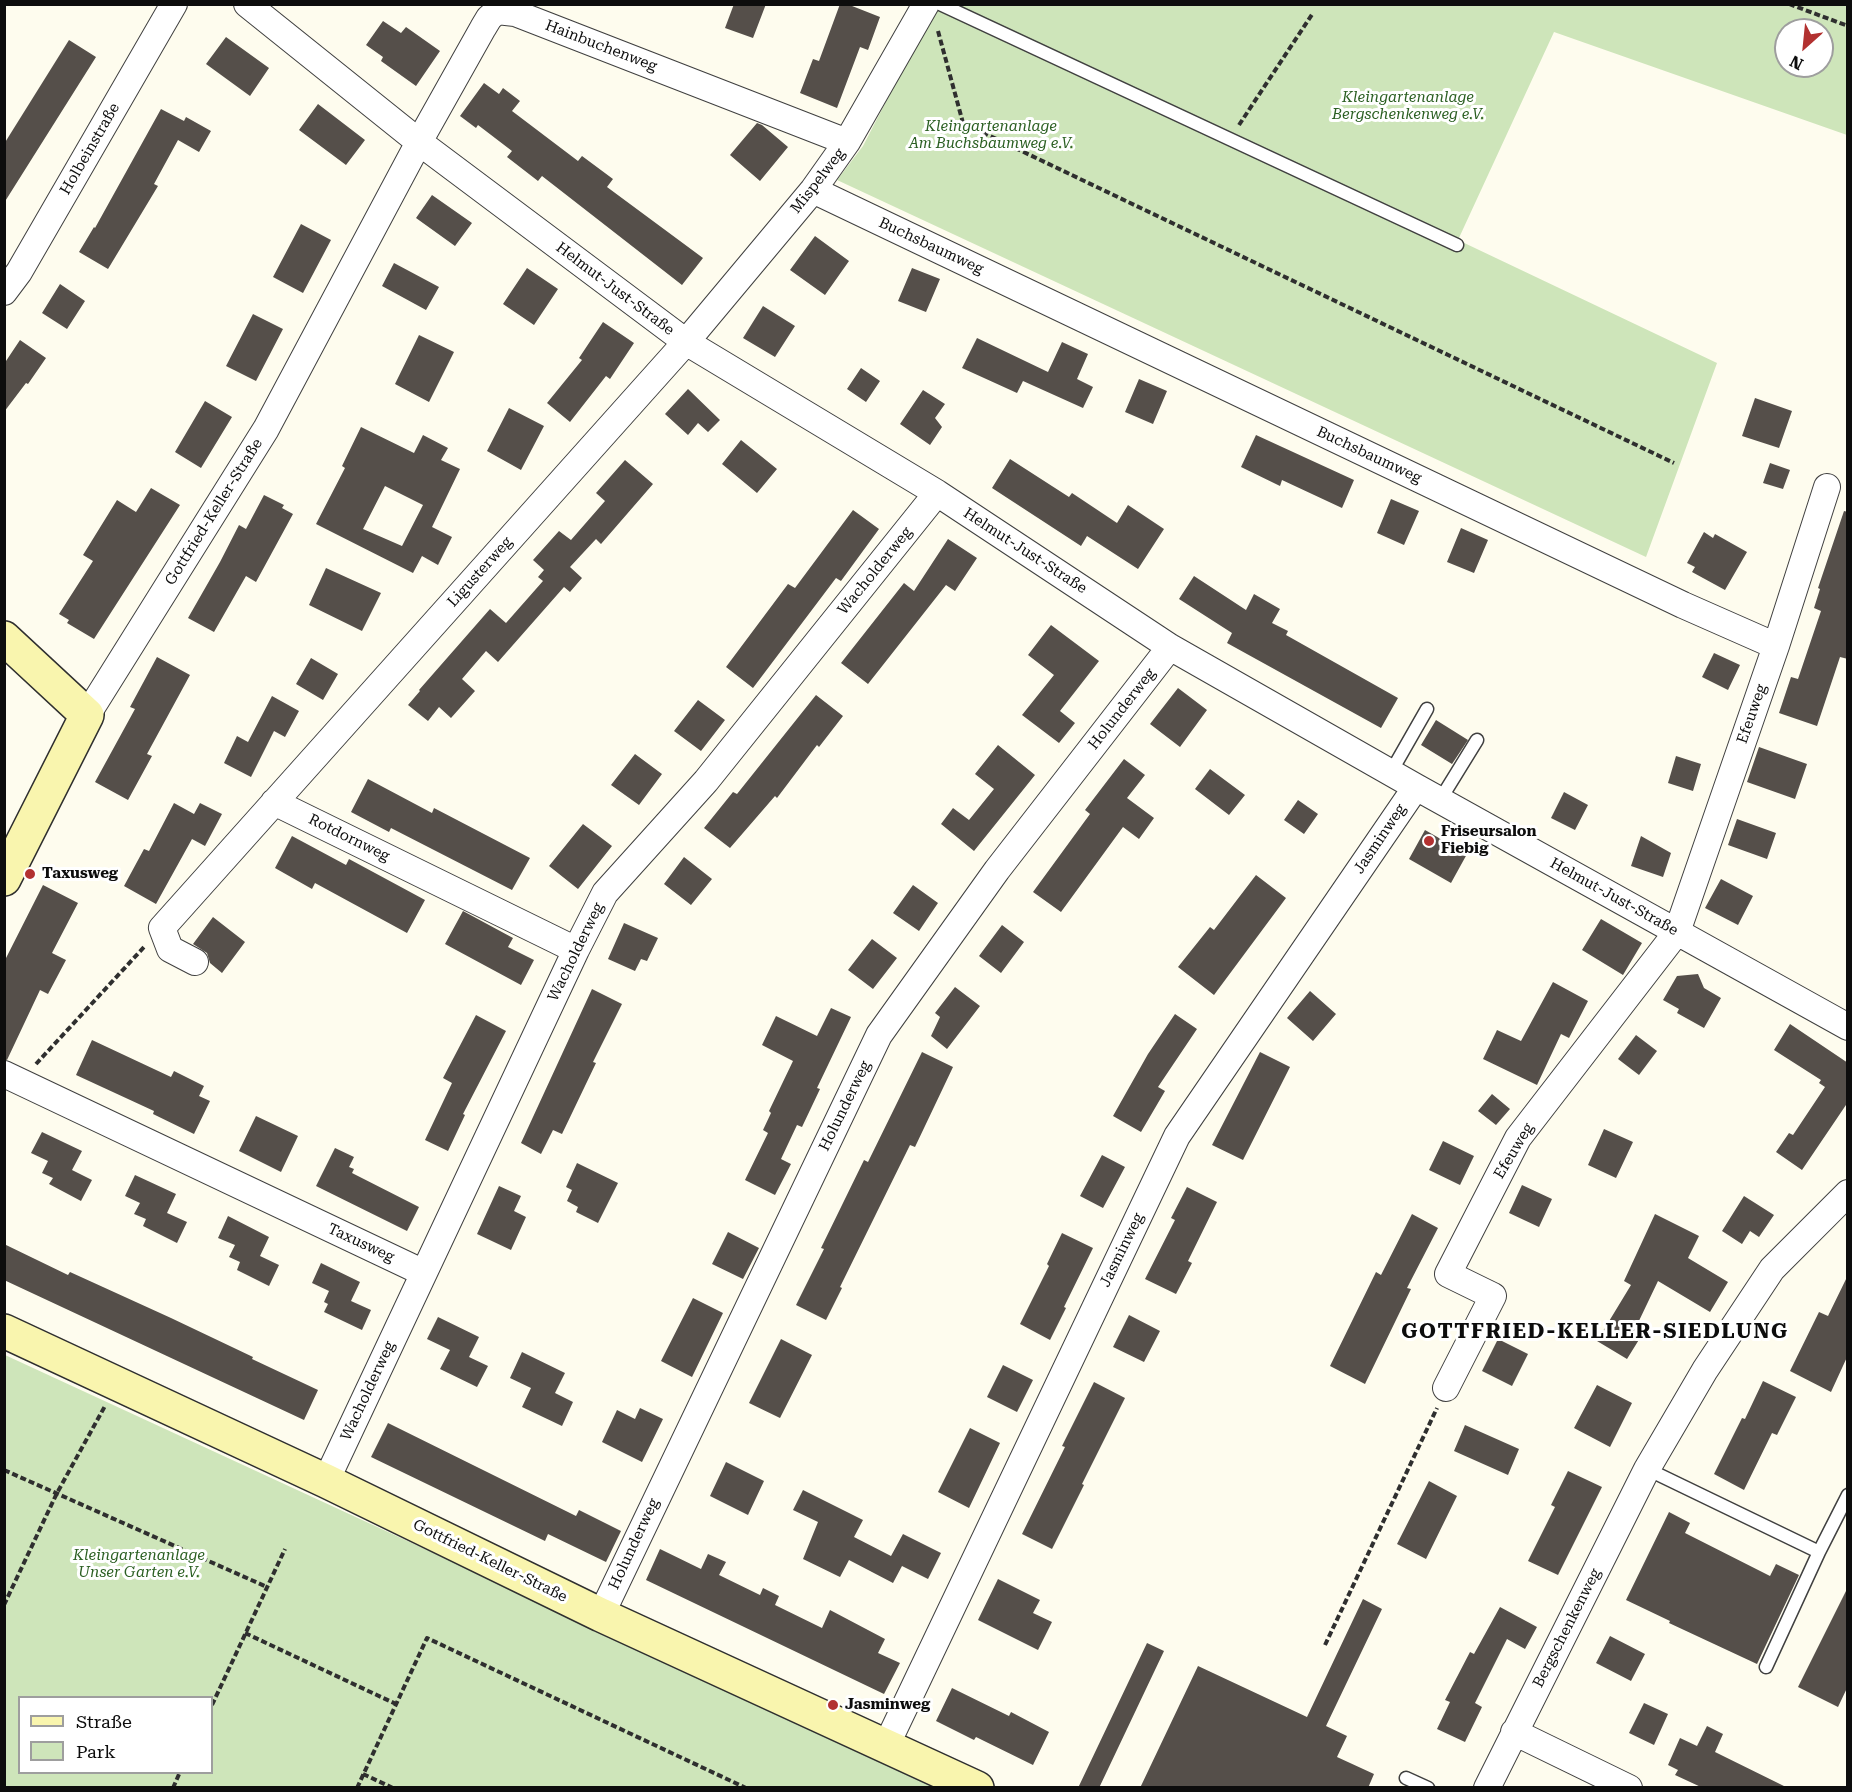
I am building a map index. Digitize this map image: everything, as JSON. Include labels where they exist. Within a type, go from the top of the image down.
[{"type":"street","name":"Holbeinstraße","points":[[4,292],[19,272],[174,4]]},
{"type":"street","name":"Helmut-Just-Straße","points":[[247,4],[419,142],[686,342],[937,493],[1170,647],[1416,787],[1848,1027]]},
{"type":"street","name":"Hainbuchenweg","points":[[419,142],[489,18],[497,11],[507,11],[848,142]]},
{"type":"street","name":"Mispelweg","points":[[686,342],[813,190],[848,142],[931,15]]},
{"type":"street","name":"Gottfried-Keller-Straße","points":[[4,879],[87,715],[266,429],[419,142]]},
{"type":"street","name":"Buchsbaumweg","points":[[813,190],[1672,600],[1776,646]]},
{"type":"street","name":"Ligusterweg","points":[[274,802],[686,342]]},
{"type":"street","points":[[1776,646],[1827,487]]},
{"type":"street","name":"Wacholderweg","points":[[326,1481],[605,893],[706,781],[937,493]]},
{"type":"street","points":[[4,638],[87,715]]},
{"type":"street","name":"Efeuweg","points":[[1446,1388],[1492,1296],[1448,1274],[1518,1138],[1677,932],[1776,646]]},
{"type":"street","name":"Holunderweg","points":[[601,1615],[879,1035],[997,870],[1170,647]]},
{"type":"street","name":"Jasminweg","points":[[886,1746],[1177,1136],[1416,787]]},
{"type":"street","points":[[195,962],[170,949],[162,928],[274,802]]},
{"type":"street","name":"Rotdornweg","points":[[274,802],[576,950]]},
{"type":"street","name":"Taxusweg","points":[[12,1078],[424,1273]]},
{"type":"street","name":"Bergschenkenweg","points":[[1487,1788],[1647,1468],[1705,1370],[1772,1269],[1848,1194]]},
{"type":"street","name":"Gottfried-Keller-Straße","points":[[4,1331],[326,1481],[601,1615],[977,1788]]},
{"type":"street","points":[[1514,1732],[1629,1788]]},
{"type":"lane","points":[[940,4],[1457,245]]},
{"type":"lane","points":[[1390,772],[1427,709]]},
{"type":"lane","points":[[1440,800],[1477,740]]},
{"type":"lane","points":[[1647,1468],[1819,1552]]},
{"type":"lane","points":[[1766,1667],[1848,1495]]},
{"type":"lane","points":[[1406,1778],[1428,1788]]},
{"type":"path","points":[[1790,4],[1848,26]]},
{"type":"path","points":[[1230,139],[1313,13]]},
{"type":"path","points":[[931,15],[963,123],[1674,463]]},
{"type":"path","points":[[12,1078],[162,928]]},
{"type":"path","points":[[4,1605],[57,1493],[117,1384]]},
{"type":"path","points":[[1325,1645],[1446,1388]]},
{"type":"path","points":[[4,1470],[267,1587]]},
{"type":"path","points":[[213,1703],[285,1549]]},
{"type":"path","points":[[245,1633],[396,1704]]},
{"type":"path","points":[[357,1788],[427,1638],[746,1788]]},
{"type":"path","points":[[172,1788],[179,1774]]},
{"type":"path","points":[[363,1774],[393,1788]]},
{"type":"green space","name":"Kleingartenanlage Am Buchsbaumweg e.V.","points":[[936,5],[1847,5],[1847,135],[1554,32],[1458,240],[1717,363],[1646,557],[837,180],[863,146]]},
{"type":"green space","name":"Kleingartenanlage Unser Garten e.V.","points":[[5,1355],[940,1787],[5,1787]]},
{"type":"building","points":[[734,4],[766,4],[753,38],[725,28]]},
{"type":"building","points":[[840,4],[847,4],[880,17],[868,50],[860,47],[837,108],[800,93],[813,59],[819,61]]},
{"type":"building","points":[[383,21],[401,33],[406,27],[440,51],[416,86],[381,61],[383,57],[366,45]]},
{"type":"building","points":[[226,37],[269,68],[250,96],[206,64]]},
{"type":"building","points":[[69,40],[96,57],[4,203],[4,144]]},
{"type":"building","points":[[484,83],[499,94],[503,88],[520,101],[512,111],[578,161],[582,156],[613,179],[607,187],[703,258],[682,285],[542,176],[538,181],[507,157],[512,151],[478,125],[476,128],[460,116]]},
{"type":"building","points":[[318,104],[365,140],[346,165],[299,130]]},
{"type":"building","points":[[161,109],[184,121],[186,117],[211,131],[199,152],[178,140],[154,184],[158,186],[108,269],[79,252],[95,228]]},
{"type":"building","points":[[757,123],[788,147],[760,181],[730,155]]},
{"type":"building","points":[[432,195],[472,223],[455,246],[416,218]]},
{"type":"building","points":[[301,224],[331,240],[303,293],[273,277]]},
{"type":"building","points":[[815,236],[849,261],[825,295],[790,270]]},
{"type":"building","points":[[394,263],[439,287],[426,310],[382,286]]},
{"type":"building","points":[[527,268],[558,289],[534,325],[503,304]]},
{"type":"building","points":[[912,268],[940,279],[926,312],[898,301]]},
{"type":"building","points":[[60,284],[85,301],[67,329],[42,313]]},
{"type":"building","points":[[763,306],[795,326],[775,357],[743,338]]},
{"type":"building","points":[[253,314],[283,329],[256,381],[226,366]]},
{"type":"building","points":[[603,322],[634,343],[610,379],[606,376],[570,422],[547,403],[582,360],[579,358]]},
{"type":"building","points":[[419,335],[454,352],[429,402],[395,384]]},
{"type":"building","points":[[977,338],[1048,372],[1062,342],[1088,354],[1077,379],[1093,387],[1083,408],[1023,381],[1017,393],[962,368]]},
{"type":"building","points":[[20,340],[46,358],[4,412],[4,364]]},
{"type":"building","points":[[861,368],[880,381],[866,402],[847,389]]},
{"type":"building","points":[[1139,379],[1167,391],[1153,424],[1125,412]]},
{"type":"building","points":[[688,389],[720,420],[708,432],[698,423],[688,435],[665,414]]},
{"type":"building","points":[[923,390],[945,404],[935,418],[942,427],[930,445],[900,424]]},
{"type":"building","points":[[1755,398],[1792,411],[1779,448],[1742,436]]},
{"type":"building","points":[[205,401],[232,417],[201,468],[175,452]]},
{"type":"building","points":[[509,408],[544,426],[521,470],[487,451]]},
{"type":"building","points":[[361,427],[414,453],[423,435],[448,448],[441,460],[460,469],[432,527],[452,537],[438,565],[422,556],[413,573],[316,524],[345,468],[342,466]],"holes":[[[385,486],[423,505],[402,546],[363,529]]]},
{"type":"building","points":[[1256,435],[1354,480],[1342,508],[1282,480],[1280,486],[1241,467]]},
{"type":"building","points":[[741,440],[777,469],[757,493],[722,464]]},
{"type":"building","points":[[1010,459],[1069,497],[1072,493],[1117,523],[1128,505],[1164,529],[1138,569],[1087,536],[1081,546],[992,488]]},
{"type":"building","points":[[625,460],[653,484],[601,544],[596,539],[570,567],[582,578],[570,592],[564,587],[498,662],[486,651],[462,679],[475,691],[451,718],[439,707],[428,721],[408,705],[490,609],[506,623],[543,581],[538,577],[544,570],[533,560],[559,531],[571,540],[605,501],[596,493]]},
{"type":"building","points":[[1770,463],[1790,470],[1783,489],[1763,483]]},
{"type":"building","points":[[151,488],[180,505],[94,639],[67,623],[69,620],[59,614],[93,561],[83,555],[117,500],[136,512]]},
{"type":"building","points":[[264,495],[284,505],[282,508],[293,514],[256,582],[246,576],[214,632],[188,618],[239,525],[246,529]]},
{"type":"building","points":[[1391,499],[1419,511],[1404,545],[1377,533]]},
{"type":"building","points":[[853,510],[879,529],[841,581],[836,578],[753,688],[726,667],[788,584],[795,588]]},
{"type":"building","points":[[1844,511],[1848,512],[1848,659],[1840,657],[1817,726],[1779,713],[1791,677],[1798,679],[1821,611],[1814,608],[1820,589],[1818,588]]},
{"type":"building","points":[[1461,528],[1488,540],[1474,573],[1447,562]]},
{"type":"building","points":[[1704,532],[1713,538],[1715,534],[1747,552],[1725,590],[1692,572],[1695,567],[1687,563]]},
{"type":"building","points":[[948,539],[977,558],[955,591],[946,585],[868,684],[841,663],[904,583],[914,591]]},
{"type":"building","points":[[326,568],[381,593],[362,631],[309,605]]},
{"type":"building","points":[[1194,576],[1246,610],[1254,594],[1280,609],[1272,623],[1288,631],[1286,635],[1398,698],[1381,728],[1227,643],[1232,633],[1179,599]]},
{"type":"building","points":[[1051,625],[1099,661],[1060,711],[1075,723],[1059,743],[1022,715],[1054,675],[1028,655]]},
{"type":"building","points":[[1714,653],[1740,665],[1728,690],[1702,677]]},
{"type":"building","points":[[157,657],[190,675],[147,754],[152,756],[128,800],[95,782],[135,709],[130,707]]},
{"type":"building","points":[[311,658],[338,674],[323,700],[296,684]]},
{"type":"building","points":[[1178,688],[1207,710],[1180,747],[1150,724]]},
{"type":"building","points":[[816,695],[843,716],[819,747],[817,745],[777,798],[775,796],[730,848],[704,828],[733,792],[737,794]]},
{"type":"building","points":[[272,696],[299,711],[285,737],[274,731],[251,777],[224,763],[237,736],[248,742]]},
{"type":"building","points":[[698,700],[725,720],[701,751],[674,731]]},
{"type":"building","points":[[1436,720],[1468,740],[1452,764],[1421,745]]},
{"type":"building","points":[[998,745],[1035,775],[974,851],[941,824],[953,808],[969,820],[994,789],[975,774]]},
{"type":"building","points":[[1759,747],[1807,764],[1795,799],[1747,782]]},
{"type":"building","points":[[635,754],[662,774],[639,805],[611,785]]},
{"type":"building","points":[[1676,756],[1701,764],[1693,791],[1668,783]]},
{"type":"building","points":[[1124,759],[1145,775],[1127,798],[1154,818],[1139,839],[1123,827],[1061,912],[1033,892],[1090,814],[1085,810]]},
{"type":"building","points":[[1210,769],[1245,795],[1229,815],[1195,789]]},
{"type":"building","points":[[368,779],[432,813],[434,808],[530,858],[512,890],[391,828],[389,832],[351,812]]},
{"type":"building","points":[[1564,792],[1588,805],[1575,830],[1551,818]]},
{"type":"building","points":[[1298,800],[1318,814],[1304,834],[1284,820]]},
{"type":"building","points":[[174,803],[194,814],[200,803],[222,814],[205,846],[192,839],[156,904],[124,886],[144,849],[149,851]]},
{"type":"building","points":[[1737,819],[1776,833],[1767,859],[1728,845]]},
{"type":"building","points":[[583,824],[612,846],[578,889],[549,866]]},
{"type":"building","points":[[1425,830],[1467,854],[1451,883],[1409,859]]},
{"type":"building","points":[[292,836],[346,865],[349,859],[425,900],[407,933],[315,883],[312,889],[275,868]]},
{"type":"building","points":[[1641,836],[1671,853],[1663,877],[1631,866]]},
{"type":"building","points":[[684,857],[712,879],[691,905],[664,884]]},
{"type":"building","points":[[1256,875],[1286,898],[1214,995],[1178,967],[1210,927],[1214,930]]},
{"type":"building","points":[[1721,879],[1753,896],[1738,925],[1705,908]]},
{"type":"building","points":[[43,885],[78,903],[52,953],[66,960],[48,994],[40,990],[7,1060],[4,1059],[4,962]]},
{"type":"building","points":[[913,885],[938,903],[919,931],[893,913]]},
{"type":"building","points":[[463,911],[513,938],[508,947],[534,960],[521,985],[445,944]]},
{"type":"building","points":[[213,917],[245,942],[222,973],[210,963],[207,953],[193,944]]},
{"type":"building","points":[[1601,919],[1642,943],[1623,975],[1582,950]]},
{"type":"building","points":[[624,923],[658,938],[647,961],[641,959],[635,971],[608,959]]},
{"type":"building","points":[[1002,925],[1024,942],[1001,973],[979,956]]},
{"type":"building","points":[[872,939],[897,958],[873,989],[848,970]]},
{"type":"building","points":[[1698,974],[1704,988],[1721,998],[1704,1028],[1677,1013],[1679,1009],[1663,1000],[1677,976]]},
{"type":"building","points":[[1553,982],[1588,1001],[1569,1038],[1561,1034],[1537,1085],[1483,1059],[1497,1030],[1521,1041]]},
{"type":"building","points":[[955,987],[980,1006],[947,1049],[931,1036],[940,1017],[935,1013]]},
{"type":"building","points":[[592,989],[622,1004],[593,1062],[596,1063],[562,1134],[553,1130],[541,1154],[521,1143]]},
{"type":"building","points":[[1310,991],[1336,1014],[1313,1041],[1287,1018]]},
{"type":"building","points":[[831,1008],[851,1017],[817,1088],[820,1089],[802,1127],[797,1125],[781,1159],[791,1164],[775,1195],[745,1180],[768,1133],[763,1130],[771,1113],[769,1111],[793,1061],[762,1045],[776,1016],[817,1036]]},
{"type":"building","points":[[1175,1014],[1197,1029],[1158,1087],[1165,1091],[1141,1132],[1113,1116],[1148,1054]]},
{"type":"building","points":[[476,1015],[506,1031],[463,1114],[465,1115],[448,1151],[425,1140],[452,1083],[443,1078]]},
{"type":"building","points":[[1790,1024],[1848,1063],[1848,1102],[1802,1170],[1776,1152],[1789,1133],[1793,1135],[1825,1087],[1819,1083],[1821,1080],[1774,1050]]},
{"type":"building","points":[[1636,1035],[1657,1051],[1639,1075],[1618,1059]]},
{"type":"building","points":[[92,1040],[171,1077],[174,1071],[204,1086],[199,1096],[210,1101],[194,1134],[153,1114],[154,1111],[76,1075]]},
{"type":"building","points":[[922,1052],[953,1067],[915,1147],[910,1145],[826,1320],[796,1305],[864,1160],[868,1162]]},
{"type":"building","points":[[1260,1052],[1290,1067],[1243,1160],[1212,1145]]},
{"type":"building","points":[[1492,1094],[1510,1109],[1496,1125],[1478,1111]]},
{"type":"building","points":[[256,1116],[298,1136],[281,1172],[239,1151]]},
{"type":"building","points":[[1604,1129],[1633,1142],[1616,1178],[1588,1165]]},
{"type":"building","points":[[42,1132],[82,1151],[72,1170],[92,1180],[81,1201],[49,1184],[53,1178],[42,1173],[48,1161],[31,1153]]},
{"type":"building","points":[[1443,1141],[1474,1156],[1460,1185],[1429,1170]]},
{"type":"building","points":[[335,1148],[354,1157],[349,1167],[354,1169],[352,1173],[419,1207],[407,1231],[316,1186]]},
{"type":"building","points":[[1102,1155],[1125,1167],[1103,1208],[1080,1196]]},
{"type":"building","points":[[577,1163],[618,1183],[598,1223],[576,1212],[578,1207],[567,1201],[572,1190],[566,1187]]},
{"type":"building","points":[[135,1175],[176,1194],[167,1213],[187,1222],[177,1243],[143,1226],[146,1219],[134,1214],[140,1203],[125,1196]]},
{"type":"building","points":[[1522,1185],[1552,1199],[1539,1227],[1509,1213]]},
{"type":"building","points":[[499,1186],[521,1196],[514,1211],[526,1217],[511,1250],[477,1234]]},
{"type":"building","points":[[1187,1187],[1217,1202],[1188,1261],[1192,1263],[1176,1294],[1145,1279],[1175,1220],[1171,1218]]},
{"type":"building","points":[[1744,1196],[1774,1215],[1759,1237],[1750,1231],[1742,1244],[1722,1231]]},
{"type":"building","points":[[1412,1214],[1438,1228],[1407,1288],[1411,1289],[1365,1384],[1330,1366],[1376,1272],[1381,1275]]},
{"type":"building","points":[[1655,1214],[1699,1236],[1688,1258],[1728,1282],[1710,1312],[1658,1281],[1637,1325],[1645,1330],[1627,1359],[1597,1341],[1631,1285],[1624,1281]]},
{"type":"building","points":[[228,1216],[269,1237],[260,1256],[279,1265],[269,1286],[237,1270],[240,1262],[229,1257],[235,1245],[218,1238]]},
{"type":"building","points":[[728,1232],[759,1248],[743,1279],[712,1264]]},
{"type":"building","points":[[1062,1233],[1093,1248],[1050,1340],[1020,1324],[1049,1266],[1047,1264]]},
{"type":"building","points":[[4,1244],[68,1275],[70,1272],[171,1318],[318,1390],[304,1420],[4,1280]]},
{"type":"building","points":[[321,1263],[360,1282],[351,1301],[371,1310],[362,1330],[324,1312],[328,1304],[324,1302],[329,1291],[312,1283]]},
{"type":"building","points":[[1848,1275],[1848,1355],[1831,1392],[1790,1371],[1819,1312],[1828,1316]]},
{"type":"building","points":[[693,1298],[723,1313],[692,1377],[661,1361]]},
{"type":"building","points":[[1129,1315],[1160,1331],[1144,1362],[1113,1347]]},
{"type":"building","points":[[438,1317],[479,1337],[469,1357],[488,1366],[477,1387],[440,1369],[450,1350],[427,1339]]},
{"type":"building","points":[[781,1339],[812,1355],[780,1418],[749,1403]]},
{"type":"building","points":[[1498,1339],[1528,1354],[1512,1386],[1482,1371]]},
{"type":"building","points":[[522,1352],[565,1373],[555,1393],[573,1402],[562,1426],[522,1407],[531,1388],[510,1378]]},
{"type":"building","points":[[1003,1365],[1033,1380],[1017,1412],[987,1397]]},
{"type":"building","points":[[1763,1381],[1796,1397],[1777,1435],[1772,1433],[1744,1490],[1714,1474]]},
{"type":"building","points":[[1094,1382],[1125,1398],[1052,1549],[1022,1534]]},
{"type":"building","points":[[1597,1385],[1632,1403],[1610,1447],[1574,1428]]},
{"type":"building","points":[[640,1408],[663,1419],[642,1462],[602,1442],[617,1410],[635,1419]]},
{"type":"building","points":[[388,1423],[576,1516],[579,1510],[621,1531],[606,1562],[548,1534],[545,1541],[371,1457]]},
{"type":"building","points":[[1465,1425],[1519,1449],[1508,1475],[1454,1451]]},
{"type":"building","points":[[970,1428],[1000,1443],[969,1508],[938,1492]]},
{"type":"building","points":[[726,1462],[764,1481],[748,1515],[710,1496]]},
{"type":"building","points":[[1568,1471],[1602,1487],[1558,1575],[1528,1561],[1555,1507],[1551,1505]]},
{"type":"building","points":[[1429,1481],[1457,1496],[1426,1559],[1397,1544]]},
{"type":"building","points":[[803,1490],[863,1520],[854,1537],[891,1556],[903,1534],[941,1553],[928,1579],[902,1566],[893,1583],[849,1560],[840,1577],[803,1559],[818,1522],[793,1510]]},
{"type":"building","points":[[1669,1512],[1690,1523],[1685,1533],[1770,1576],[1776,1564],[1799,1575],[1757,1664],[1626,1600]]},
{"type":"building","points":[[660,1549],[701,1569],[708,1554],[726,1562],[719,1575],[760,1595],[763,1588],[779,1596],[775,1605],[822,1628],[830,1610],[885,1639],[878,1653],[900,1663],[884,1694],[646,1580]]},
{"type":"building","points":[[998,1579],[1040,1600],[1033,1613],[1052,1622],[1038,1650],[978,1620]]},
{"type":"building","points":[[1848,1587],[1848,1686],[1838,1707],[1798,1687]]},
{"type":"building","points":[[1363,1599],[1382,1609],[1326,1726],[1347,1736],[1337,1757],[1374,1774],[1368,1788],[1140,1788],[1198,1666],[1307,1717]]},
{"type":"building","points":[[1500,1607],[1537,1627],[1525,1649],[1507,1639],[1475,1703],[1482,1707],[1465,1742],[1437,1729],[1450,1702],[1445,1700],[1470,1652],[1474,1654]]},
{"type":"building","points":[[1610,1636],[1645,1654],[1631,1681],[1596,1663]]},
{"type":"building","points":[[1147,1643],[1164,1651],[1099,1788],[1078,1788]]},
{"type":"building","points":[[952,1688],[1009,1716],[1011,1712],[1049,1732],[1033,1765],[976,1737],[974,1740],[936,1721]]},
{"type":"building","points":[[1644,1703],[1668,1714],[1654,1745],[1629,1733]]},
{"type":"building","points":[[1707,1726],[1723,1734],[1715,1752],[1788,1788],[1703,1788],[1675,1775],[1678,1770],[1668,1765],[1680,1738],[1697,1746]]},
{"type":"place","name":"Friseursalon Fiebig","points":[[1429,841]]},
{"type":"place","name":"Taxusweg","points":[[30,874]]},
{"type":"place","name":"Jasminweg","points":[[833,1705]]},
{"type":"district","name":"GOTTFRIED-KELLER-SIEDLUNG","points":[[1595,1332]]},
{"type":"park label","name":"Kleingartenanlage Bergschenkenweg e.V.","points":[[1408,106]]}]
